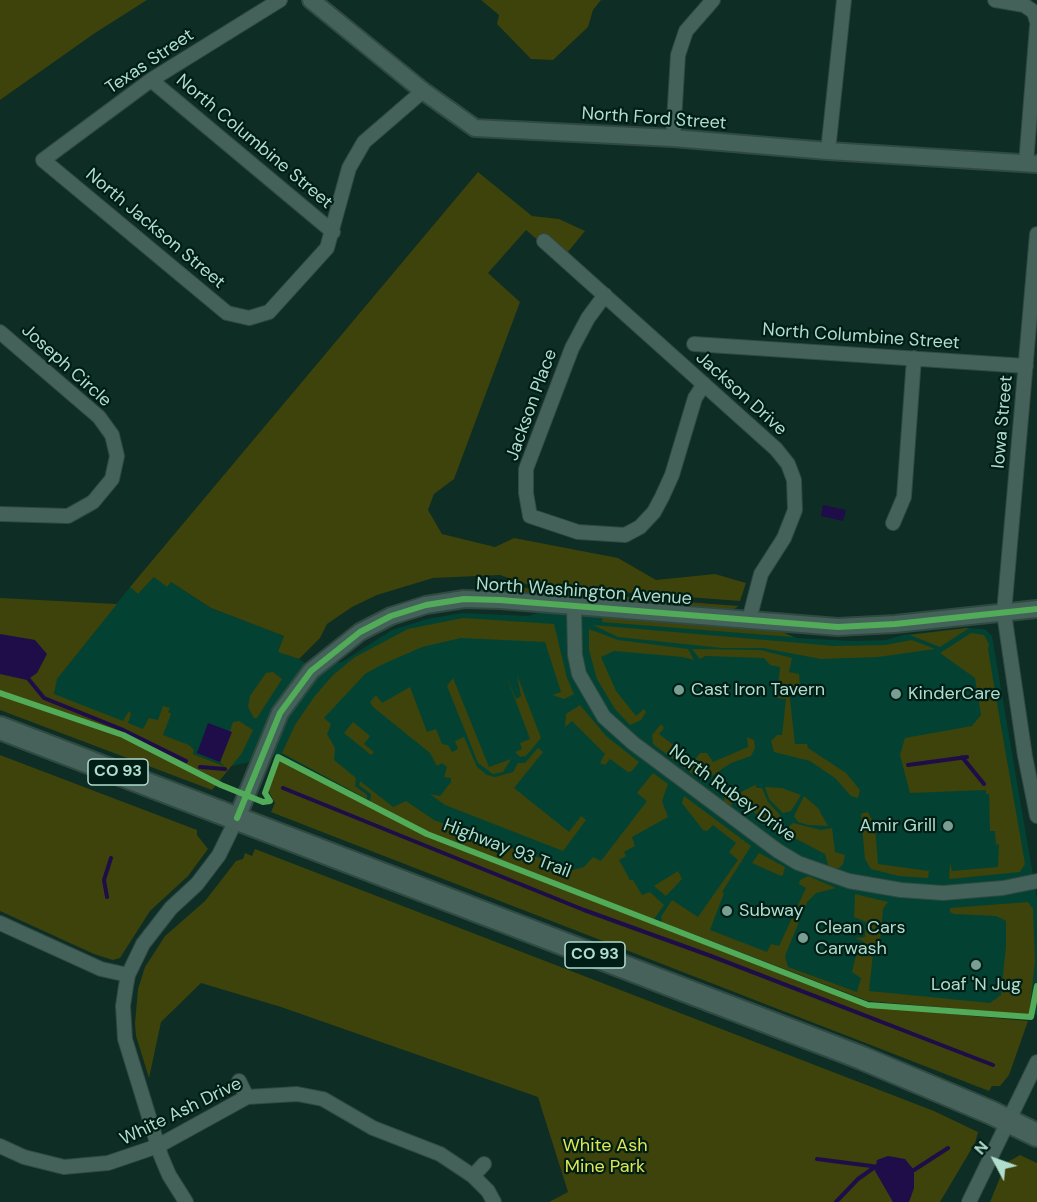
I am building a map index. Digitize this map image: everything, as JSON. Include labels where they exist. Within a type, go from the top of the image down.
[{"type":"highway","name":"CO 93","points":[[0,728],[862,1058],[1037,1135]]},
{"type":"street","name":"Texas Street","points":[[43,160],[151,80],[280,0]]},
{"type":"street","name":"North Ford Street","points":[[311,0],[423,91],[476,128],[673,138],[828,152],[1032,164]]},
{"type":"street","points":[[673,138],[678,55],[686,31],[713,0]]},
{"type":"street","points":[[828,152],[844,0]]},
{"type":"street","points":[[995,0],[1024,5],[1034,12],[1037,24],[1032,164]]},
{"type":"street","name":"North Columbine Street","points":[[151,80],[333,232]]},
{"type":"street","points":[[333,232],[349,168],[364,142],[423,91]]},
{"type":"street","name":"North Jackson Street","points":[[43,160],[227,313],[249,318],[269,312],[327,248],[333,232]]},
{"type":"street","name":"Iowa Street","points":[[1037,234],[1004,613],[1024,756],[1037,816]]},
{"type":"street","name":"Jackson Drive","points":[[544,241],[776,449],[788,464],[794,480],[795,510],[784,538],[760,574],[749,620]]},
{"type":"street","name":"Jackson Place","points":[[605,295],[588,318],[572,348],[526,469],[525,493],[530,516],[578,532],[625,535],[640,527],[654,512],[672,475],[695,398],[704,384]]},
{"type":"street","name":"Joseph Circle","points":[[0,332],[99,417],[112,435],[117,456],[112,479],[93,502],[68,516],[0,514]]},
{"type":"street","name":"North Columbine Street","points":[[694,344],[1026,366]]},
{"type":"street","points":[[893,523],[904,497],[914,358]]},
{"type":"street","name":"North Washington Avenue","points":[[237,818],[280,713],[311,671],[360,632],[403,611],[448,600],[479,598],[749,620],[867,626],[1037,609]]},
{"type":"street","name":"North Rubey Drive","points":[[574,606],[579,674],[604,717],[633,743],[778,851],[798,863],[849,881],[901,890],[943,893],[1003,888],[1037,881]]},
{"type":"street","points":[[186,1202],[169,1175],[158,1146],[125,1039],[123,1006],[128,975],[135,958],[155,927],[197,884],[219,855],[237,818]]},
{"type":"street","points":[[0,923],[101,969],[128,975]]},
{"type":"street","points":[[969,1202],[1037,1062]]},
{"type":"street","points":[[239,1081],[247,1097]]},
{"type":"street","name":"White Ash Drive","points":[[0,1146],[24,1157],[64,1167],[122,1161],[158,1146],[247,1097],[297,1094],[323,1100],[373,1128],[441,1154],[473,1176],[495,1202]]},
{"type":"street","points":[[473,1176],[484,1164]]},
{"type":"shaded area","points":[[823,505],[846,510],[843,521],[821,516]]},
{"type":"shaded area","points":[[154,577],[171,582],[211,608],[284,636],[279,652],[299,659],[321,674],[332,663],[342,662],[392,630],[427,619],[462,613],[528,616],[541,612],[780,631],[797,638],[852,641],[886,640],[903,635],[966,628],[985,629],[992,636],[1037,899],[1037,1015],[868,1001],[426,831],[282,754],[228,767],[53,703],[56,680],[130,587],[138,594]]},
{"type":"shaded area","points":[[0,634],[35,640],[47,654],[37,673],[27,680],[0,674]]},
{"type":"shaded area","points":[[208,723],[232,732],[220,762],[197,753]]},
{"type":"shaded area","points":[[888,1156],[905,1159],[914,1170],[914,1188],[909,1202],[893,1202],[875,1171],[877,1160]]},
{"type":"green space","points":[[0,0],[147,0],[95,33],[0,100]]},
{"type":"green space","points":[[481,0],[601,0],[593,10],[588,27],[553,60],[531,59],[497,24],[499,15]]},
{"type":"green space","points":[[478,172],[532,216],[559,219],[585,231],[567,253],[541,243],[526,230],[488,273],[520,302],[454,479],[434,494],[428,510],[442,534],[495,547],[514,538],[618,558],[656,580],[715,574],[746,583],[740,601],[529,585],[500,575],[433,578],[377,595],[352,607],[327,624],[320,638],[299,659],[278,652],[284,636],[211,608],[171,582],[167,587],[154,577],[138,594],[130,587]]},
{"type":"green space","points":[[504,581],[525,588],[601,594],[600,599],[513,592]]},
{"type":"green space","points":[[605,595],[739,606],[732,610],[668,605],[604,599]]},
{"type":"green space","points":[[0,598],[117,604],[57,679],[54,694],[123,721],[129,711],[131,714],[128,723],[143,729],[149,718],[158,720],[163,706],[170,708],[168,712],[171,714],[163,735],[189,745],[194,750],[193,754],[224,766],[220,762],[233,722],[239,721],[253,730],[242,753],[212,790],[0,710]]},
{"type":"green space","points":[[603,617],[780,631],[793,637],[602,622]]},
{"type":"green space","points":[[463,618],[554,624],[567,678],[574,694],[564,699],[552,695],[561,692],[545,642],[461,638],[422,647],[365,674],[324,718],[331,724],[327,734],[335,748],[334,760],[356,778],[355,786],[367,795],[367,799],[282,753],[295,725],[314,697],[333,675],[355,657],[408,629]]},
{"type":"green space","points":[[593,625],[834,646],[885,645],[912,640],[935,649],[878,657],[821,659],[763,648],[722,648],[618,637]]},
{"type":"green space","points":[[966,628],[969,628],[940,647],[910,635]]},
{"type":"green space","points":[[589,629],[618,640],[688,649],[694,660],[614,651],[601,657],[616,691],[636,716],[644,709],[646,712],[641,720],[630,725],[615,709],[597,679],[589,650]]},
{"type":"green space","points":[[971,633],[984,635],[989,644],[1025,864],[1020,872],[949,879],[950,863],[952,871],[998,867],[999,844],[996,845],[995,831],[990,831],[989,794],[986,794],[986,790],[910,793],[900,755],[905,738],[972,726],[981,715],[975,678],[940,653]]},
{"type":"green space","points":[[692,649],[760,650],[792,658],[789,672],[799,674],[800,685],[789,690],[795,744],[807,744],[808,748],[846,773],[860,790],[858,798],[851,796],[835,778],[810,761],[774,752],[771,741],[777,735],[782,735],[786,699],[777,698],[780,667],[770,665],[764,658],[705,656],[700,659]]},
{"type":"green space","points":[[273,672],[282,679],[257,718],[254,718],[248,707],[250,696],[266,673]]},
{"type":"green space","points":[[506,675],[516,699],[521,696],[517,675],[541,738],[526,756],[520,757],[515,752],[522,749],[520,743],[530,739]]},
{"type":"green space","points":[[453,678],[489,767],[511,759],[503,772],[493,774],[478,763],[447,686]]},
{"type":"green space","points":[[410,687],[427,732],[436,729],[442,744],[448,745],[452,752],[458,749],[455,741],[464,737],[477,767],[487,775],[495,777],[513,772],[518,763],[525,763],[538,748],[543,752],[514,788],[569,832],[581,816],[586,820],[563,851],[445,805],[430,794],[440,796],[451,782],[451,778],[444,777],[447,767],[442,763],[437,766],[430,753],[373,707],[370,702],[376,695],[382,703]]},
{"type":"green space","points":[[580,705],[606,736],[639,762],[632,771],[628,772],[610,759],[605,765],[600,763],[605,754],[572,721],[565,727],[566,714]]},
{"type":"green space","points":[[353,722],[370,736],[364,744],[374,752],[371,755],[344,733]]},
{"type":"green space","points":[[661,724],[664,728],[659,734],[694,761],[700,753],[707,753],[713,762],[748,747],[747,737],[754,740],[755,748],[751,756],[731,763],[710,777],[698,778],[653,744],[652,735]]},
{"type":"green space","points":[[0,755],[197,830],[197,835],[208,849],[188,876],[150,911],[120,958],[113,960],[94,954],[0,911]]},
{"type":"green space","points":[[280,760],[433,839],[863,1006],[1028,1021],[1009,1075],[1000,1086],[992,1086],[989,1091],[271,812],[275,803],[268,790]]},
{"type":"green space","points":[[653,773],[668,784],[662,801],[668,817],[632,837],[635,846],[624,852],[626,856],[619,860],[642,895],[650,892],[664,905],[654,919],[426,831],[370,801],[371,794],[359,785],[360,781],[393,807],[406,801],[434,820],[573,870],[584,867],[593,857],[601,861],[647,801],[637,793]]},
{"type":"green space","points":[[731,785],[737,794],[755,785],[757,788],[762,788],[768,802],[780,815],[782,824],[777,829],[733,797],[731,809],[727,806],[724,802],[725,792]]},
{"type":"green space","points":[[765,787],[782,788],[801,795],[791,811],[783,813],[769,799]]},
{"type":"green space","points":[[684,796],[751,846],[722,892],[724,893],[710,930],[767,952],[771,944],[779,946],[806,888],[799,884],[800,880],[808,876],[836,888],[816,893],[807,902],[785,956],[788,967],[857,992],[861,978],[852,972],[858,947],[863,947],[864,942],[855,938],[865,937],[866,922],[854,917],[855,894],[888,902],[883,909],[880,940],[884,945],[874,945],[869,991],[990,1003],[1001,995],[1006,921],[996,916],[954,914],[950,912],[950,908],[1028,902],[1033,909],[1035,961],[1029,1015],[868,1001],[662,922],[661,917],[672,900],[698,917],[738,860],[729,852],[736,843],[713,825],[707,831],[703,830],[682,803]]},
{"type":"green space","points":[[804,796],[818,808],[828,826],[798,822],[794,816]]},
{"type":"green space","points":[[868,812],[875,826],[878,864],[929,871],[928,878],[899,876],[871,869],[865,859],[861,816],[862,813]]},
{"type":"green space","points":[[793,823],[821,830],[832,828],[835,852],[845,855],[843,864],[839,868],[829,868],[825,854],[783,832]]},
{"type":"green space","name":"White Ash Mine Park","points":[[255,849],[934,1111],[978,1132],[975,1143],[940,1202],[549,1202],[568,1192],[538,1097],[281,1007],[201,983],[161,1022],[149,1078],[136,1036],[135,1023],[138,989],[145,967],[165,936],[205,901],[236,861],[243,859],[245,853],[252,856]]},
{"type":"green space","points":[[759,853],[785,867],[783,875],[752,863]]},
{"type":"green space","points":[[678,871],[682,879],[666,896],[654,886]]},
{"type":"green space","points":[[1020,1155],[1037,1163],[1037,1202],[990,1202],[1006,1163]]},
{"type":"waterway","points":[[26,676],[44,698],[121,729],[186,761]]},
{"type":"waterway","points":[[962,757],[984,784]]},
{"type":"waterway","points":[[908,765],[967,757]]},
{"type":"waterway","points":[[200,767],[225,769]]},
{"type":"waterway","points":[[283,788],[584,910],[711,956],[993,1065]]},
{"type":"waterway","points":[[107,897],[104,880],[111,858]]},
{"type":"waterway","points":[[910,1170],[914,1170],[948,1148]]},
{"type":"waterway","points":[[817,1159],[879,1167]]},
{"type":"waterway","points":[[836,1202],[858,1179],[875,1167]]},
{"type":"cycle path","points":[[237,818],[280,713],[311,671],[360,632],[391,616],[426,605],[464,599],[500,600],[838,627],[895,624],[1037,609]]},
{"type":"cycle path","name":"Highway 93 Trail","points":[[0,693],[123,735],[221,785],[263,802],[270,801],[265,793],[278,757],[427,834],[868,1005],[1031,1017],[1037,986]]},
{"type":"place","name":"Cast Iron Tavern","points":[[679,690]]},
{"type":"place","name":"KinderCare","points":[[896,694]]},
{"type":"place","name":"Amir Grill","points":[[948,826]]},
{"type":"place","name":"Subway","points":[[727,911]]},
{"type":"place","name":"Clean Cars Carwash","points":[[803,938]]},
{"type":"place","name":"Loaf 'N Jug","points":[[976,965]]}]
